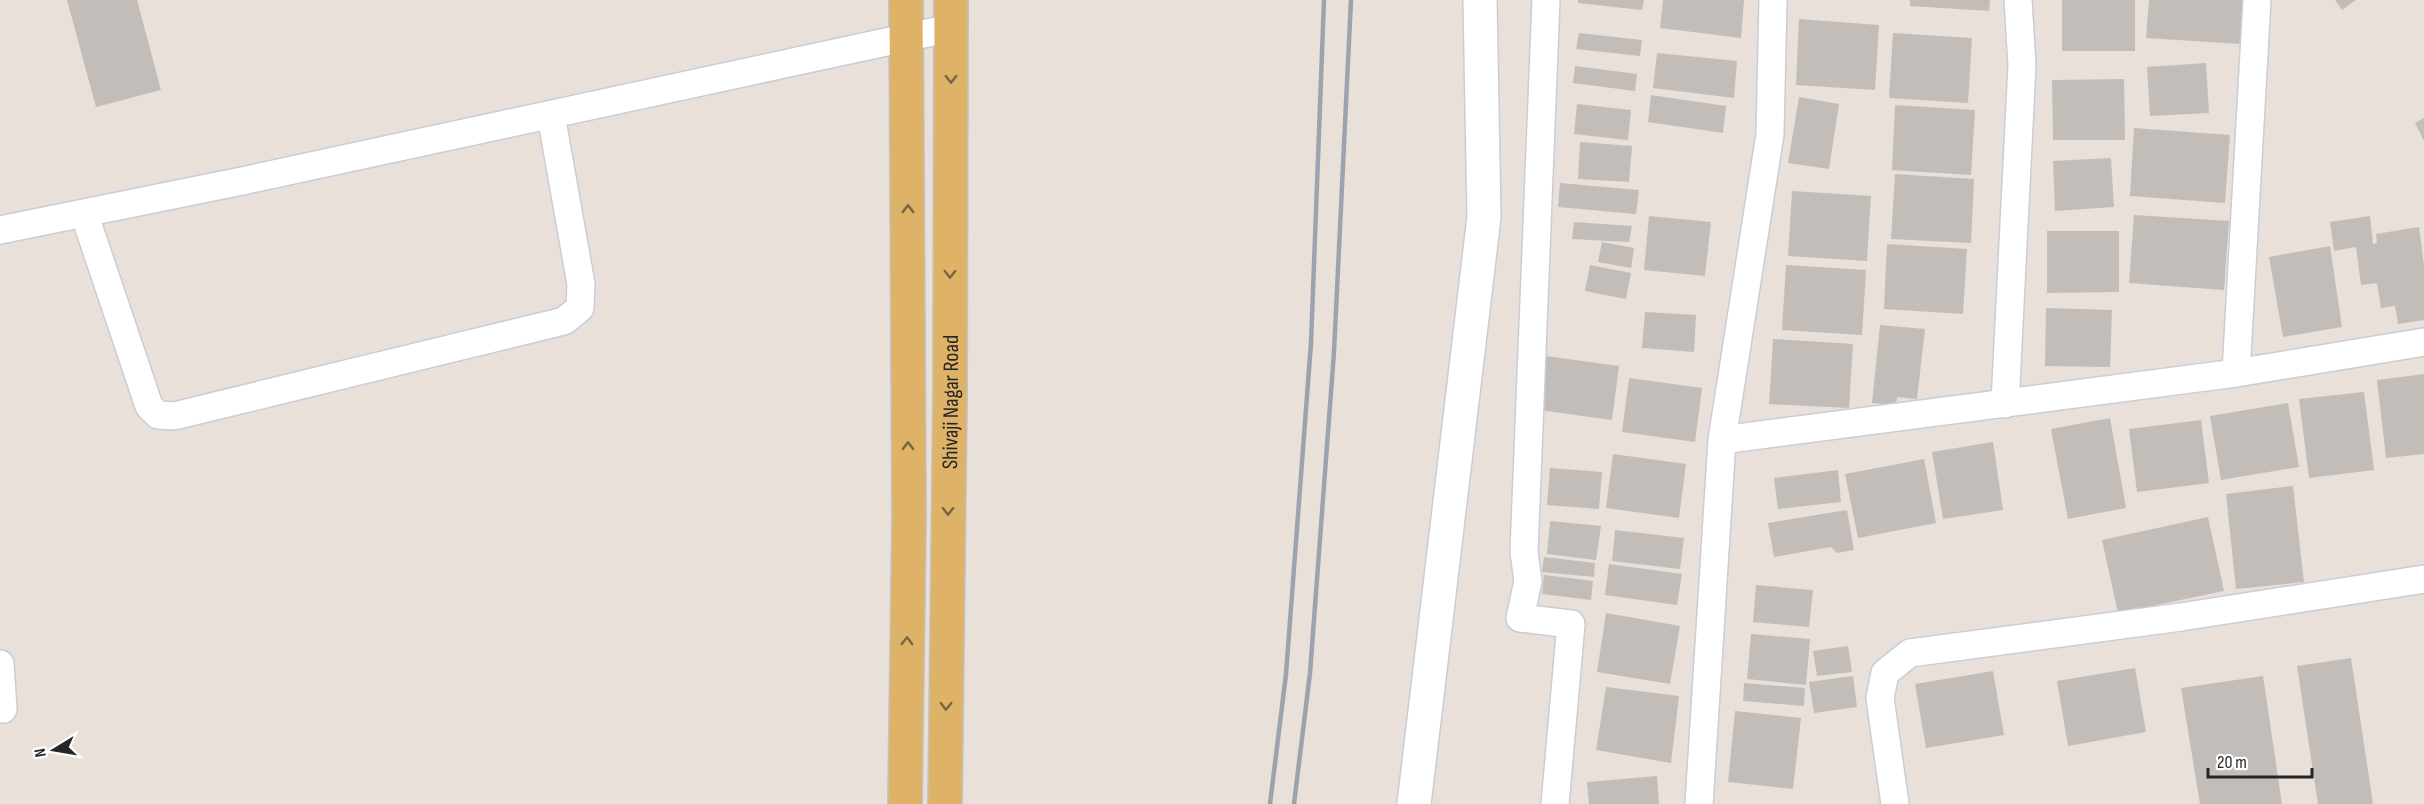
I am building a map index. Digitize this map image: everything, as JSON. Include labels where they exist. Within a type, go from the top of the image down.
[{"type":"main road","name":"Shivaji Nagar Road","points":[[905,804],[909,518],[906,0]]},
{"type":"main road","name":"Shivaji Nagar Road","points":[[945,804],[950,394],[951,14]]},
{"type":"street","points":[[1414,804],[1484,217],[1480,0]]},
{"type":"street","points":[[1546,0],[1524,552],[1528,581],[1520,618],[1571,624],[1555,804]]},
{"type":"street","points":[[1699,804],[1722,440],[1770,135],[1773,0]]},
{"type":"street","points":[[2005,404],[2022,65],[2018,0]]},
{"type":"street","points":[[2236,373],[2257,0]]},
{"type":"street","points":[[0,230],[907,38],[951,14]]},
{"type":"street","points":[[84,213],[149,406],[158,415],[174,416],[564,321],[580,308],[581,284],[551,115]]},
{"type":"street","points":[[1722,440],[2236,373],[2424,342]]},
{"type":"street","points":[[1895,804],[1880,698],[1885,673],[1910,653],[2181,617],[2424,579]]},
{"type":"street","points":[[0,664],[3,709]]},
{"type":"building","points":[[67,0],[137,0],[161,90],[96,107]]},
{"type":"building","points":[[1578,0],[1644,0],[1642,10],[1578,3]]},
{"type":"building","points":[[1663,0],[1744,0],[1741,38],[1660,28]]},
{"type":"building","points":[[1910,0],[1990,0],[1989,11],[1910,6]]},
{"type":"building","points":[[2062,0],[2135,0],[2135,51],[2062,51]]},
{"type":"building","points":[[2149,0],[2244,0],[2241,44],[2146,38]]},
{"type":"building","points":[[2335,0],[2356,0],[2342,10]]},
{"type":"building","points":[[1799,19],[1879,25],[1875,90],[1796,85]]},
{"type":"building","points":[[1579,33],[1642,40],[1640,56],[1576,49]]},
{"type":"building","points":[[1893,33],[1972,38],[1968,103],[1889,98]]},
{"type":"building","points":[[1657,53],[1737,61],[1734,98],[1653,88]]},
{"type":"building","points":[[2206,63],[2209,113],[2150,116],[2147,67]]},
{"type":"building","points":[[1575,66],[1637,74],[1635,91],[1573,83]]},
{"type":"building","points":[[2124,79],[2125,140],[2053,140],[2052,80]]},
{"type":"building","points":[[1651,95],[1726,106],[1723,133],[1648,122]]},
{"type":"building","points":[[1799,97],[1839,104],[1829,169],[1788,163]]},
{"type":"building","points":[[1577,104],[1631,110],[1628,140],[1574,134]]},
{"type":"building","points":[[1895,105],[1975,110],[1971,175],[1892,170]]},
{"type":"building","points":[[2424,118],[2424,141],[2415,123]]},
{"type":"building","points":[[2134,128],[2230,135],[2225,203],[2130,196]]},
{"type":"building","points":[[1580,142],[1632,146],[1629,182],[1578,179]]},
{"type":"building","points":[[2111,158],[2114,207],[2055,211],[2053,161]]},
{"type":"building","points":[[1895,174],[1974,179],[1971,243],[1891,239]]},
{"type":"building","points":[[1560,183],[1639,190],[1636,214],[1558,207]]},
{"type":"building","points":[[1792,191],[1871,196],[1867,261],[1788,256]]},
{"type":"building","points":[[2134,215],[2229,221],[2224,290],[2129,283]]},
{"type":"building","points":[[1649,216],[1711,222],[1705,276],[1644,270]]},
{"type":"building","points":[[2370,216],[2373,244],[2377,243],[2376,234],[2419,227],[2424,265],[2424,320],[2398,324],[2395,306],[2381,308],[2377,283],[2361,285],[2356,247],[2334,251],[2330,222]]},
{"type":"building","points":[[1574,222],[1632,226],[1629,242],[1572,239]]},
{"type":"building","points":[[2047,231],[2119,231],[2119,292],[2047,293]]},
{"type":"building","points":[[1602,242],[1634,248],[1631,268],[1598,262]]},
{"type":"building","points":[[1887,244],[1967,249],[1963,314],[1884,309]]},
{"type":"building","points":[[2330,246],[2342,327],[2283,337],[2269,257]]},
{"type":"building","points":[[1590,265],[1631,273],[1626,299],[1585,291]]},
{"type":"building","points":[[1786,265],[1866,270],[1862,335],[1782,330]]},
{"type":"building","points":[[2046,308],[2112,310],[2110,367],[2045,366]]},
{"type":"building","points":[[1645,312],[1696,315],[1694,352],[1642,348]]},
{"type":"building","points":[[1880,325],[1925,329],[1917,399],[1897,397],[1896,405],[1872,403]]},
{"type":"building","points":[[1773,339],[1853,344],[1849,408],[1769,404]]},
{"type":"building","points":[[1546,356],[1619,366],[1612,420],[1539,410]]},
{"type":"building","points":[[2424,374],[2424,454],[2386,458],[2377,380]]},
{"type":"building","points":[[1629,378],[1702,388],[1695,442],[1622,432]]},
{"type":"building","points":[[2364,392],[2374,470],[2309,478],[2299,399]]},
{"type":"building","points":[[2288,403],[2299,467],[2221,480],[2210,416]]},
{"type":"building","points":[[2110,418],[2126,508],[2068,519],[2051,429]]},
{"type":"building","points":[[2201,420],[2209,483],[2137,492],[2129,429]]},
{"type":"building","points":[[1993,442],[2003,510],[1943,519],[1932,452]]},
{"type":"building","points":[[1613,454],[1686,464],[1679,518],[1606,508]]},
{"type":"building","points":[[1924,459],[1936,523],[1858,538],[1845,474]]},
{"type":"building","points":[[1550,468],[1602,472],[1599,509],[1547,505]]},
{"type":"building","points":[[1838,470],[1841,502],[1778,509],[1774,478]]},
{"type":"building","points":[[2293,486],[2304,582],[2236,589],[2226,494]]},
{"type":"building","points":[[1847,510],[1854,550],[1837,553],[1831,547],[1774,557],[1768,523]]},
{"type":"building","points":[[2208,517],[2224,591],[2118,613],[2102,540]]},
{"type":"building","points":[[1550,521],[1601,526],[1596,560],[1547,554]]},
{"type":"building","points":[[1615,530],[1684,538],[1680,569],[1612,561]]},
{"type":"building","points":[[1544,557],[1595,563],[1594,577],[1542,572]]},
{"type":"building","points":[[1609,564],[1682,574],[1677,605],[1605,595]]},
{"type":"building","points":[[1544,575],[1593,581],[1591,600],[1542,594]]},
{"type":"building","points":[[1756,585],[1813,590],[1809,627],[1753,622]]},
{"type":"building","points":[[1606,613],[1680,626],[1670,684],[1597,672]]},
{"type":"building","points":[[1751,634],[1810,639],[1806,685],[1747,679]]},
{"type":"building","points":[[1848,646],[1852,672],[1817,676],[1813,651]]},
{"type":"building","points":[[2351,658],[2373,804],[2318,804],[2297,666]]},
{"type":"building","points":[[2135,668],[2146,732],[2068,746],[2057,681]]},
{"type":"building","points":[[1993,671],[2004,735],[1926,748],[1915,684]]},
{"type":"building","points":[[1853,676],[1857,707],[1814,713],[1809,682]]},
{"type":"building","points":[[2263,676],[2282,804],[2200,804],[2181,688]]},
{"type":"building","points":[[1744,683],[1805,688],[1804,706],[1743,701]]},
{"type":"building","points":[[1606,687],[1679,696],[1671,763],[1596,750]]},
{"type":"building","points":[[1735,711],[1801,718],[1793,789],[1728,782]]},
{"type":"building","points":[[1657,776],[1659,804],[1589,804],[1587,782]]},
{"type":"railway","points":[[1270,804],[1286,674],[1311,343],[1324,0]]},
{"type":"railway","points":[[1294,804],[1310,673],[1334,352],[1351,0]]}]
